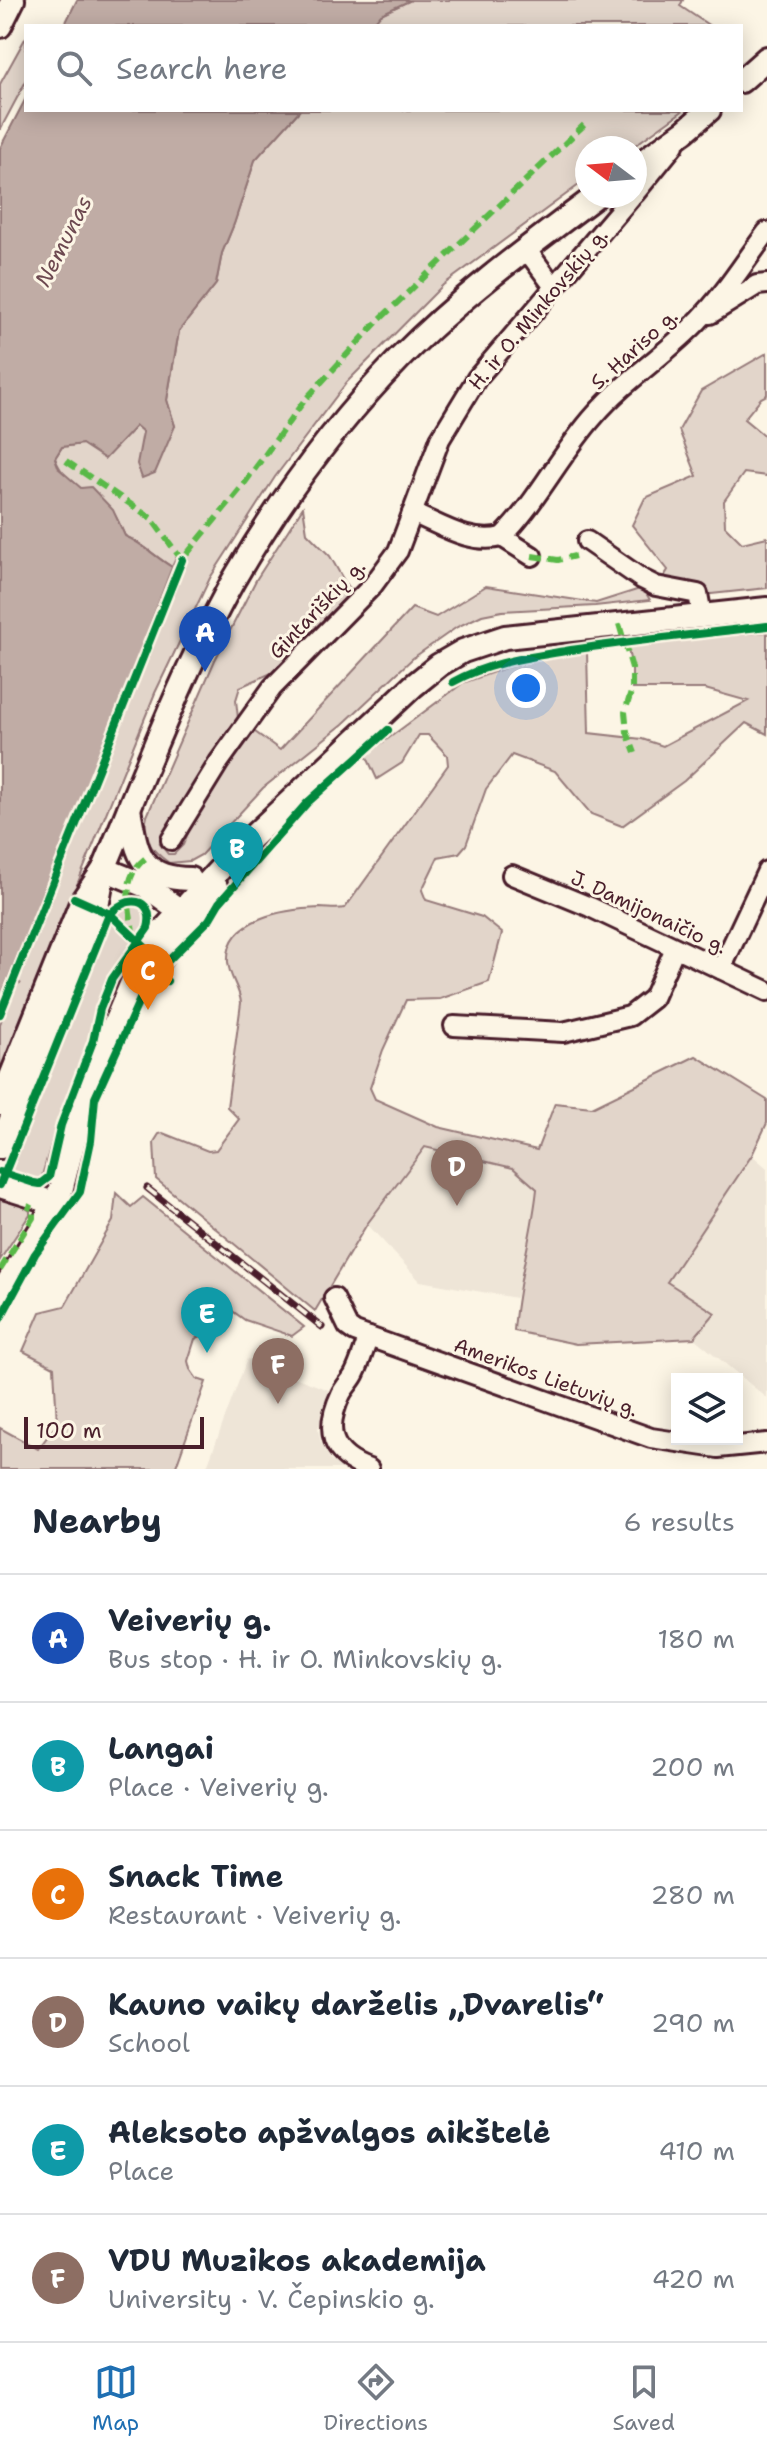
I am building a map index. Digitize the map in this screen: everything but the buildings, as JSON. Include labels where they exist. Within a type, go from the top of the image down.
[{"type":"main road","points":[[0,26],[13,0]]},
{"type":"main road","points":[[743,79],[767,58]]},
{"type":"main road","name":"H. ir O. Minkovskių g.","points":[[647,159],[707,112]]},
{"type":"main road","name":"H. ir O. Minkovskių g.","points":[[0,1147],[97,907],[104,869],[129,808],[202,641],[233,583],[292,488],[328,440],[400,358],[460,301],[580,208]]},
{"type":"main road","points":[[0,1295],[41,1229],[62,1187],[86,1092],[146,949],[235,853],[413,686],[463,651],[505,637],[767,609]]},
{"type":"main road","points":[[129,808],[136,845],[143,859],[160,875],[190,879]]},
{"type":"main road","points":[[146,886],[168,886],[190,879],[235,853]]},
{"type":"main road","points":[[132,986],[148,973],[214,892],[235,853]]},
{"type":"main road","points":[[104,869],[146,886],[179,910]]},
{"type":"main road","name":"H. ir O. Minkovskių g.","points":[[0,1104],[82,901],[104,869]]},
{"type":"main road","points":[[179,910],[214,892]]},
{"type":"main road","points":[[0,1186],[54,1203]]},
{"type":"street","name":"H. ir O. Minkovskių g.","points":[[647,178],[685,132]]},
{"type":"street","name":"H. ir O. Minkovskių g.","points":[[412,513],[435,451],[456,408],[495,355],[622,208]]},
{"type":"street","name":"S. Hariso g.","points":[[502,537],[522,517],[566,449],[618,389],[700,320],[767,232]]},
{"type":"street","points":[[526,249],[554,287]]},
{"type":"street","points":[[700,320],[757,285],[767,284]]},
{"type":"street","points":[[412,513],[475,540],[502,537],[532,556]]},
{"type":"street","name":"Gintariškių g.","points":[[171,840],[219,762],[272,688],[373,585],[388,565],[398,551],[412,513]]},
{"type":"street","points":[[587,541],[656,586],[698,594],[702,615]]},
{"type":"street","points":[[721,969],[767,873]]},
{"type":"street","name":"J. Damijonaičio g.","points":[[512,875],[767,991]]},
{"type":"street","points":[[454,1026],[563,1032],[630,1016],[653,998],[675,948]]},
{"type":"street","name":"Amerikos Lietuvių g.","points":[[334,1298],[348,1327],[369,1337],[651,1438],[718,1448],[767,1443]]},
{"type":"street","points":[[369,1337],[355,1373],[342,1391],[331,1424],[334,1440],[346,1460],[369,1469]]},
{"type":"shaded area","points":[[411,0],[683,0],[680,6],[707,24],[372,24],[380,14]]},
{"type":"shaded area","points":[[24,41],[24,85],[0,130],[0,84]]},
{"type":"shaded area","points":[[298,112],[681,112],[647,137],[575,136],[575,188],[443,285],[347,382],[275,477],[210,578],[155,693],[0,1074],[0,1024],[15,985],[20,983],[17,981],[184,561],[176,558],[172,567],[125,536],[112,512],[71,481],[55,458],[62,447],[82,444],[136,425],[143,432],[175,426],[167,400],[179,331],[216,284],[222,253],[255,160]]},
{"type":"shaded area","points":[[767,353],[767,395],[744,419],[767,438],[767,476],[744,473],[724,501],[725,526],[742,543],[767,537],[767,588],[702,595],[660,583],[668,570],[632,525],[645,498],[697,476],[679,430],[701,391]]},
{"type":"shaded area","points":[[303,507],[307,533],[330,556],[351,593],[276,671],[240,687],[236,700],[238,718],[166,841],[160,844],[168,854],[174,854],[183,845],[201,802],[248,727],[280,750],[412,608],[436,617],[486,586],[596,603],[643,588],[650,600],[502,611],[482,615],[457,627],[413,658],[343,724],[263,788],[201,855],[190,861],[169,863],[149,843],[145,831],[147,816],[215,660],[256,580]]},
{"type":"shaded area","points":[[767,632],[767,734],[746,723],[684,781],[622,826],[591,814],[555,771],[512,755],[486,789],[466,845],[459,853],[438,857],[422,890],[426,900],[482,917],[502,933],[489,982],[440,999],[406,1000],[370,1088],[375,1099],[438,1127],[537,1150],[555,1103],[592,1107],[696,1056],[767,1100],[767,1123],[752,1155],[667,1282],[715,1313],[694,1338],[576,1344],[514,1331],[537,1189],[513,1168],[425,1147],[367,1224],[315,1311],[156,1179],[154,1142],[159,1134],[208,1151],[216,1150],[239,1119],[227,1107],[241,1003],[228,962],[236,935],[260,918],[276,914],[345,908],[448,765],[447,755],[428,735],[419,735],[402,763],[377,779],[366,755],[463,683],[505,668],[587,651],[589,733],[642,739],[663,746],[748,701],[705,689],[632,689],[627,645]]},
{"type":"shaded area","points":[[132,902],[145,910],[146,926],[108,979],[86,1049],[58,1120],[41,1179],[31,1180],[23,1206],[30,1214],[0,1260],[0,1189],[108,922],[117,909]]},
{"type":"shaded area","points":[[426,1147],[513,1168],[537,1189],[533,1226],[516,1298],[420,1281],[367,1224]]},
{"type":"shaded area","points":[[752,1155],[767,1168],[767,1398],[743,1378],[743,1373],[737,1373],[694,1338],[715,1313],[667,1282]]},
{"type":"shaded area","points":[[116,1193],[131,1207],[143,1197],[304,1327],[292,1336],[245,1320],[224,1305],[213,1330],[195,1339],[188,1361],[197,1379],[206,1382],[175,1469],[0,1469],[0,1428],[38,1449],[57,1424],[54,1367],[23,1351],[40,1312],[65,1306],[113,1221]]},
{"type":"shaded area","points":[[247,1359],[331,1391],[318,1429],[321,1443],[331,1461],[350,1469],[206,1469]]},
{"type":"water","points":[[77,0],[411,0],[381,14],[373,24],[65,24]]},
{"type":"water","name":"Nemunas","points":[[24,102],[24,112],[298,112],[255,160],[222,253],[216,284],[179,331],[167,400],[175,426],[155,473],[142,478],[137,464],[143,432],[136,426],[105,459],[82,444],[62,447],[55,458],[59,469],[81,488],[91,487],[113,510],[125,536],[172,567],[97,763],[0,998],[0,148]]},
{"type":"railway","points":[[147,1188],[322,1327]]},
{"type":"marked path","points":[[66,461],[151,518],[182,560],[241,488],[304,401],[377,322],[584,125]]},
{"type":"marked path","points":[[532,556],[558,560],[575,556]]},
{"type":"marked path","points":[[619,624],[632,668],[632,689],[625,712],[627,732],[635,753]]},
{"type":"marked path","points":[[134,937],[128,892],[130,881],[140,863],[150,855]]},
{"type":"marked path","points":[[0,1270],[33,1218],[33,1209],[27,1206]]},
{"type":"cycle path","points":[[0,1014],[182,560]]},
{"type":"cycle path","points":[[453,682],[495,665],[541,655],[767,626]]},
{"type":"cycle path","points":[[0,1319],[35,1254],[80,1192],[91,1141],[95,1098],[141,997],[157,972],[209,920],[219,903],[307,803],[388,730]]},
{"type":"cycle path","points":[[74,898],[110,914],[153,955],[147,963],[167,981]]},
{"type":"cycle path","points":[[0,1172],[34,1183],[40,1184],[49,1177],[61,1125],[93,1041],[100,1009],[112,979],[148,928],[148,910],[143,905],[137,902],[123,904],[108,917],[0,1185]]},
{"type":"place","name":"Veiverių g.","points":[[205,672]]},
{"type":"place","name":"Langai","points":[[237,888]]},
{"type":"place","name":"Snack Time","points":[[148,1010]]},
{"type":"place","name":"Kauno vaikų darželis „Dvarelis“","points":[[457,1206]]},
{"type":"place","name":"Aleksoto apžvalgos aikštelė","points":[[207,1353]]},
{"type":"place","name":"VDU Muzikos akademija","points":[[278,1404]]}]
